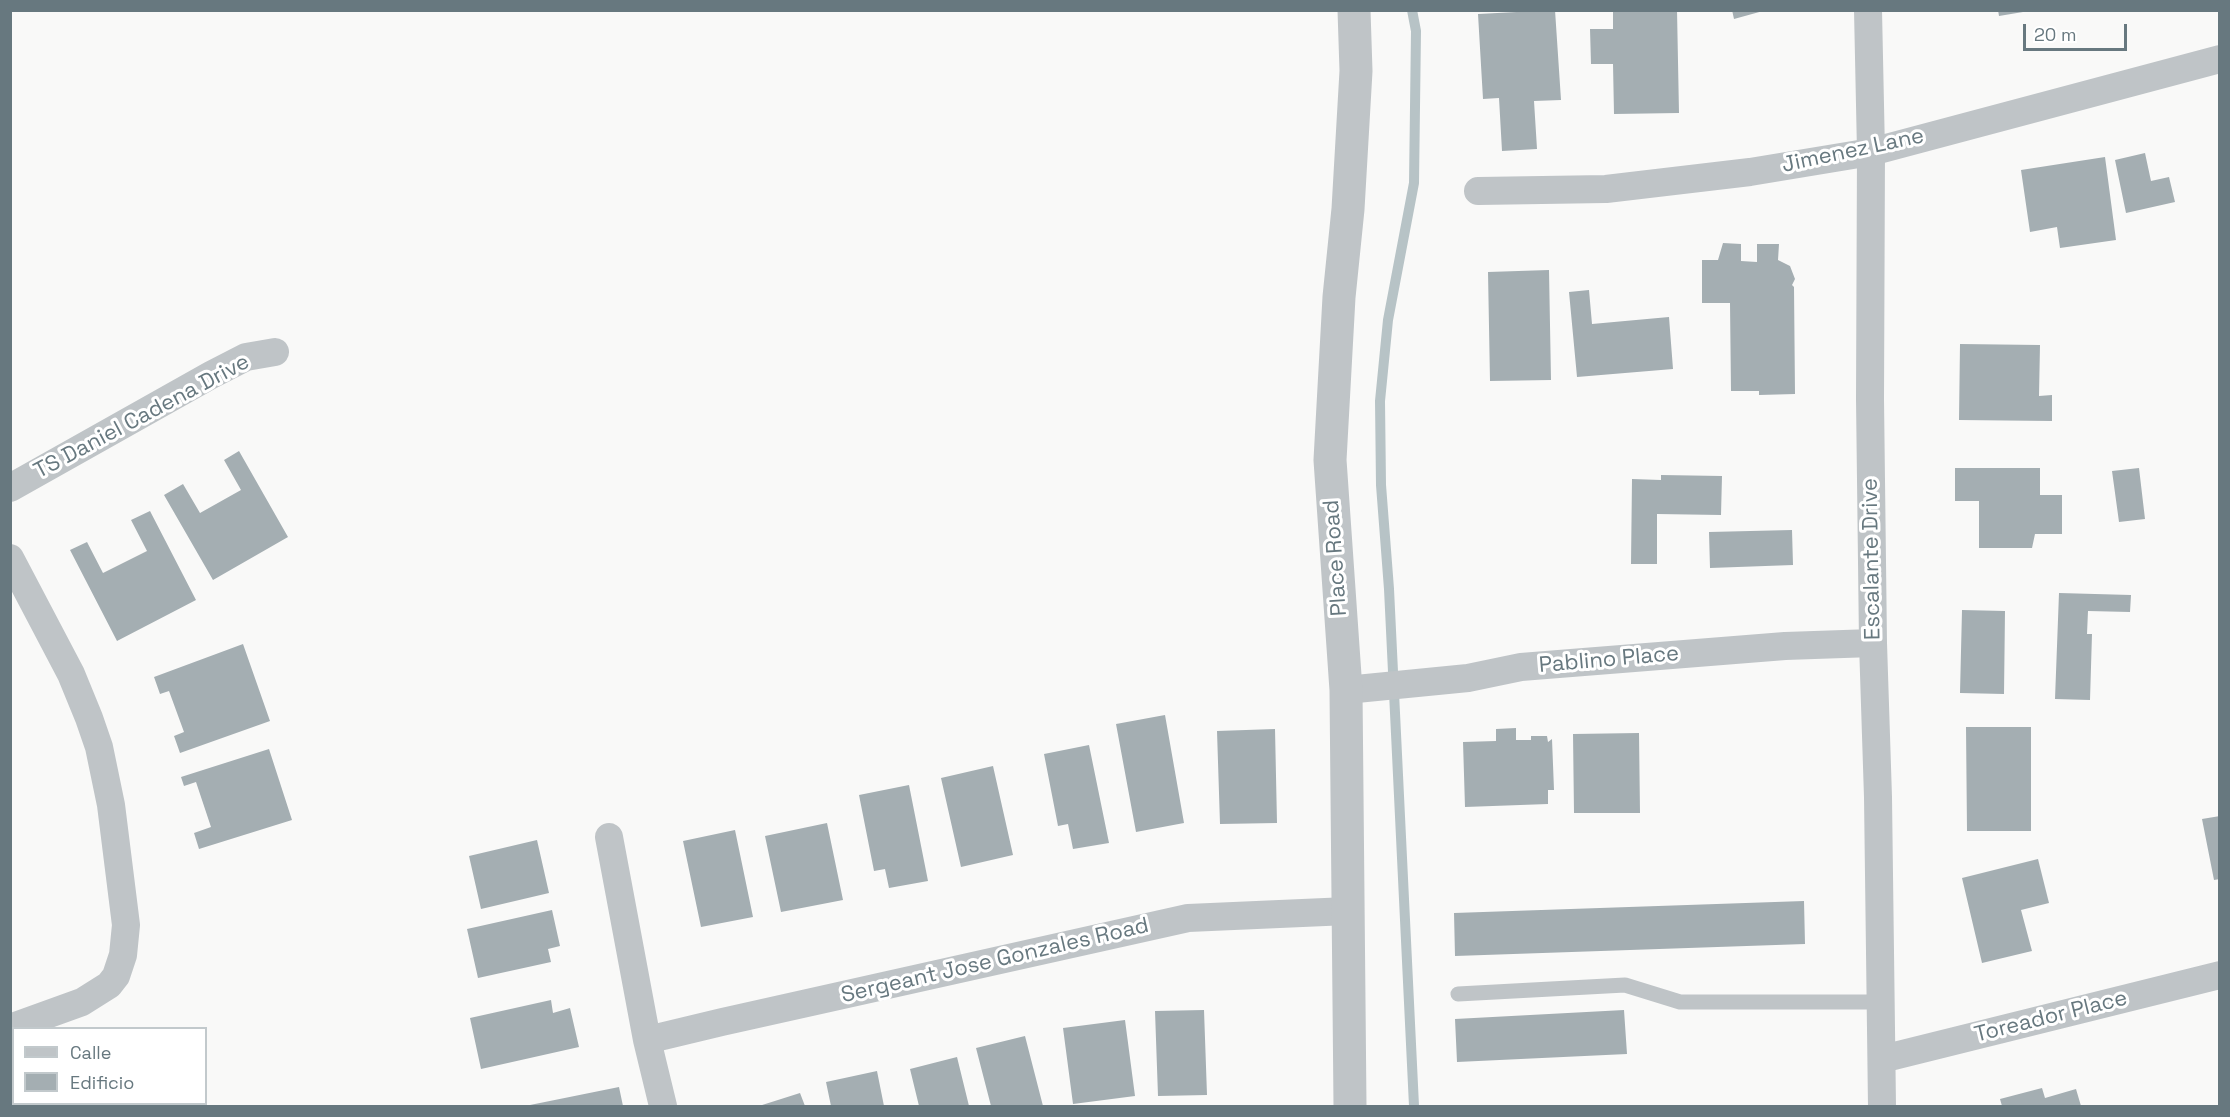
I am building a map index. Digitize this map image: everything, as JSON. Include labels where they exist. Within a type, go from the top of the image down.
[{"type":"street","name":"Place Road","points":[[1350,1107],[1348,911],[1361,688],[1330,460],[1339,297],[1348,209],[1356,71],[1354,10]]},
{"type":"street","name":"Escalante Drive","points":[[1868,10],[1871,152],[1870,399],[1873,643],[1879,808],[1882,1107]]},
{"type":"street","name":"Jimenez Lane","points":[[1478,191],[1606,189],[1750,172],[1871,152],[2220,59]]},
{"type":"street","name":"TS Daniel Cadena Drive","points":[[10,488],[228,366],[246,357],[275,352]]},
{"type":"street","points":[[10,558],[58,648],[92,728],[111,805],[126,926],[122,961],[116,976],[109,985],[82,1002],[13,1027]]},
{"type":"street","name":"Pablino Place","points":[[1361,688],[1468,678],[1521,667],[1785,646],[1873,643]]},
{"type":"street","points":[[609,837],[647,1040],[663,1107]]},
{"type":"street","name":"Sergeant Jose Gonzales Road","points":[[647,1040],[1188,918],[1348,911]]},
{"type":"street","name":"Toreador Place","points":[[1882,1059],[2220,975]]},
{"type":"lane","points":[[1458,994],[1625,985],[1680,1002],[1881,1002]]},
{"type":"building","points":[[1555,10],[1561,100],[1534,101],[1537,149],[1502,151],[1499,98],[1483,99],[1478,14]]},
{"type":"building","points":[[1613,10],[1677,10],[1679,113],[1614,114],[1613,64],[1591,64],[1590,29],[1613,29]]},
{"type":"building","points":[[1732,10],[1763,10],[1763,11],[1734,19]]},
{"type":"building","points":[[1998,10],[2022,10],[2023,12],[1999,16]]},
{"type":"building","points":[[2145,153],[2151,181],[2169,177],[2175,202],[2126,213],[2115,160]]},
{"type":"building","points":[[2105,157],[2116,240],[2060,248],[2057,227],[2030,232],[2021,170]]},
{"type":"building","points":[[1723,243],[1741,244],[1741,261],[1757,262],[1757,244],[1779,244],[1778,260],[1790,266],[1795,279],[1792,285],[1794,287],[1795,394],[1759,395],[1759,391],[1731,391],[1730,303],[1702,303],[1702,260],[1718,260]]},
{"type":"building","points":[[1549,270],[1551,380],[1490,381],[1488,272]]},
{"type":"building","points":[[1589,290],[1592,324],[1669,317],[1673,369],[1577,377],[1569,292]]},
{"type":"building","points":[[1960,344],[2040,345],[2039,396],[2052,395],[2052,421],[1959,420]]},
{"type":"building","points":[[239,451],[288,537],[213,580],[164,495],[183,484],[200,513],[241,490],[224,460]]},
{"type":"building","points":[[1955,468],[2040,468],[2040,495],[2062,495],[2062,534],[2035,534],[2032,548],[1979,548],[1979,501],[1955,501]]},
{"type":"building","points":[[2139,468],[2145,519],[2119,522],[2112,471]]},
{"type":"building","points":[[1661,475],[1722,476],[1721,515],[1657,514],[1657,564],[1631,564],[1632,479],[1661,480]]},
{"type":"building","points":[[150,511],[196,600],[117,641],[70,550],[87,542],[103,573],[147,551],[131,520]]},
{"type":"building","points":[[1792,530],[1793,565],[1710,568],[1709,532]]},
{"type":"building","points":[[2059,593],[2131,595],[2130,612],[2088,611],[2087,634],[2092,634],[2090,700],[2055,699]]},
{"type":"building","points":[[1962,610],[2005,611],[2004,694],[1960,693]]},
{"type":"building","points":[[243,644],[270,721],[180,753],[174,736],[184,732],[169,691],[160,694],[154,677]]},
{"type":"building","points":[[1165,715],[1184,823],[1136,832],[1116,724]]},
{"type":"building","points":[[1966,727],[2031,727],[2031,831],[1967,831]]},
{"type":"building","points":[[1516,728],[1516,740],[1531,740],[1531,736],[1547,736],[1548,742],[1552,739],[1554,790],[1548,790],[1548,804],[1465,807],[1463,742],[1496,741],[1496,729]]},
{"type":"building","points":[[1275,729],[1277,823],[1220,824],[1217,731]]},
{"type":"building","points":[[1639,733],[1640,813],[1574,813],[1573,734]]},
{"type":"building","points":[[1089,745],[1109,843],[1073,849],[1068,824],[1058,826],[1044,754]]},
{"type":"building","points":[[269,749],[292,820],[199,849],[194,833],[211,827],[196,782],[184,786],[181,777]]},
{"type":"building","points":[[993,766],[1013,855],[961,867],[941,778]]},
{"type":"building","points":[[909,785],[928,881],[889,888],[885,869],[874,871],[859,795]]},
{"type":"building","points":[[2220,816],[2220,879],[2214,880],[2202,819]]},
{"type":"building","points":[[827,823],[843,900],[781,912],[765,836]]},
{"type":"building","points":[[735,830],[753,917],[701,927],[683,841]]},
{"type":"building","points":[[537,840],[549,893],[481,909],[469,856]]},
{"type":"building","points":[[2038,859],[2049,903],[2021,910],[2032,951],[1982,963],[1962,878]]},
{"type":"building","points":[[1804,901],[1805,944],[1455,956],[1454,913]]},
{"type":"building","points":[[552,910],[560,946],[548,949],[551,962],[478,978],[467,929]]},
{"type":"building","points":[[551,1000],[553,1013],[570,1008],[579,1047],[481,1069],[470,1018]]},
{"type":"building","points":[[1204,1010],[1207,1095],[1158,1096],[1155,1011]]},
{"type":"building","points":[[1624,1010],[1627,1054],[1457,1062],[1455,1019]]},
{"type":"building","points":[[1125,1020],[1135,1096],[1073,1104],[1063,1028]]},
{"type":"building","points":[[1025,1036],[1043,1106],[991,1106],[976,1048]]},
{"type":"building","points":[[957,1057],[969,1106],[919,1106],[910,1069]]},
{"type":"building","points":[[877,1071],[884,1106],[831,1106],[826,1082]]},
{"type":"building","points":[[619,1087],[623,1106],[530,1106],[530,1105]]},
{"type":"building","points":[[2042,1088],[2045,1098],[2076,1089],[2081,1106],[2002,1106],[2000,1099]]},
{"type":"building","points":[[800,1093],[805,1106],[759,1106]]},
{"type":"building","points":[[12,1096],[12,1105],[41,1106],[10,1106],[10,1097]]},
{"type":"waterway","points":[[1412,10],[1416,31],[1414,183],[1388,320],[1380,401],[1381,485],[1389,589],[1414,1106]]}]
